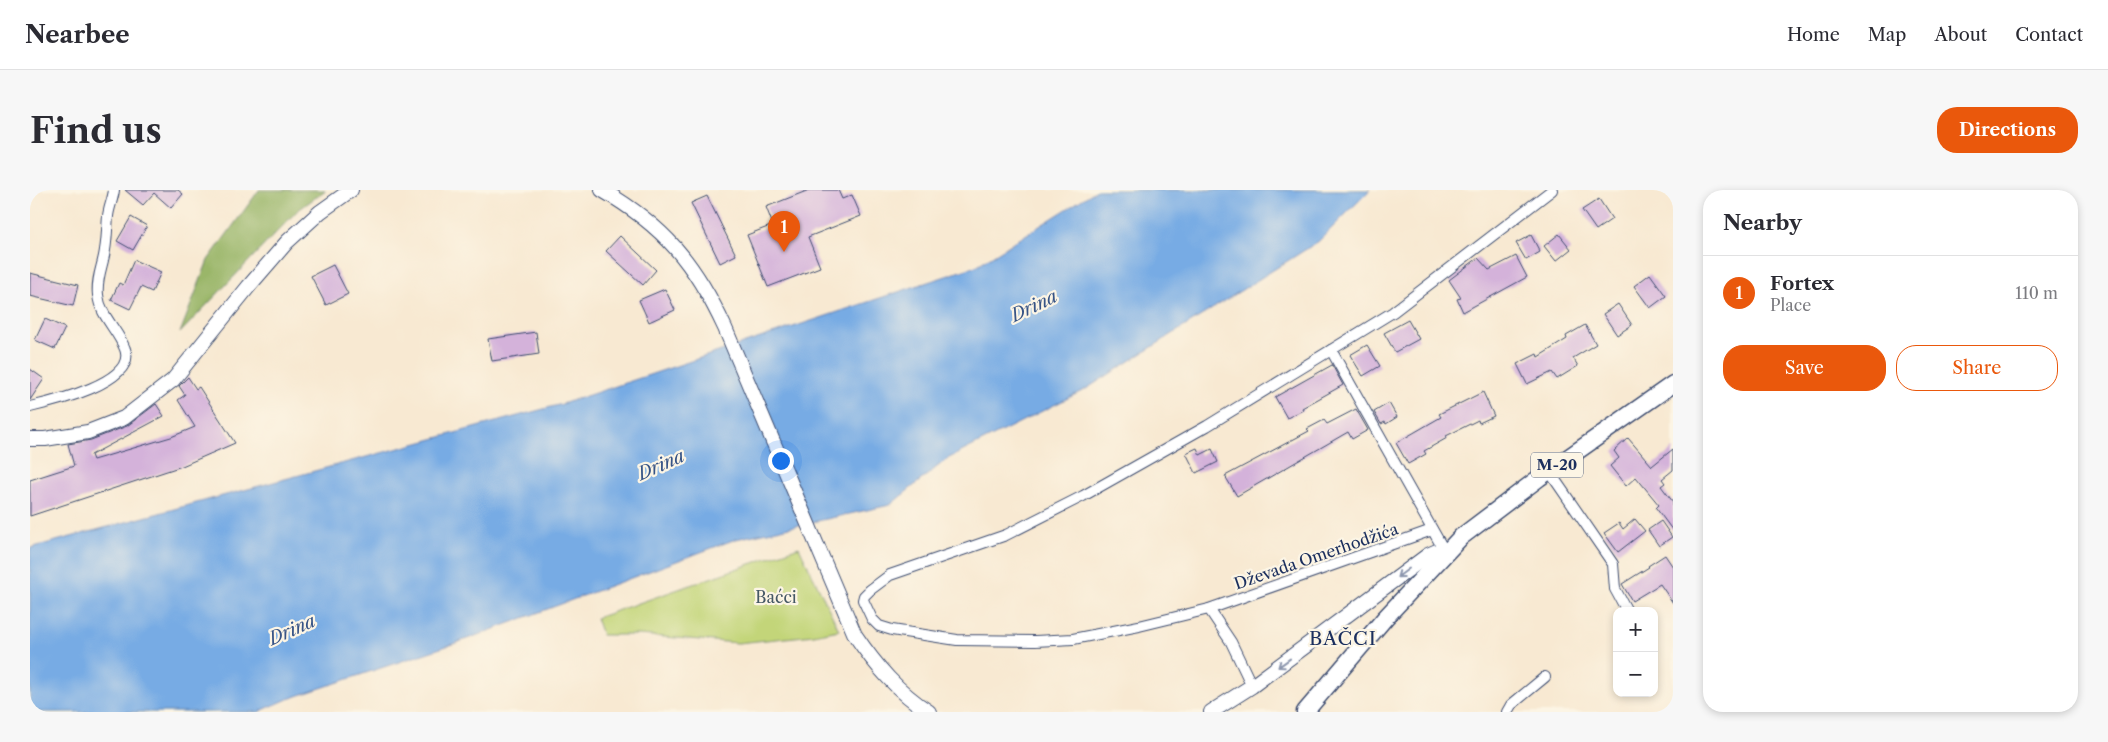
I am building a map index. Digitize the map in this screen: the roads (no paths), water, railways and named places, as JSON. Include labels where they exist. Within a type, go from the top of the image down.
[{"type":"main road","points":[[30,439],[45,440],[88,432],[124,418],[173,380],[248,286],[288,242],[320,212],[351,190]]},
{"type":"main road","points":[[602,190],[629,206],[656,227],[676,247],[702,281],[725,328],[855,635],[876,666],[910,699],[929,712]]},
{"type":"main road","name":"M-20","points":[[1306,712],[1385,618],[1445,552],[1480,522],[1549,471],[1673,384]]},
{"type":"main road","points":[[1211,712],[1252,686],[1428,555],[1437,551],[1445,552]]},
{"type":"street","points":[[30,407],[78,394],[102,383],[120,370],[126,363],[126,350],[100,306],[98,294],[98,280],[105,253],[108,216],[114,190]]},
{"type":"street","points":[[1445,552],[1331,350],[1393,312],[1552,190]]},
{"type":"street","name":"Dževada Omerhodžića","points":[[1331,350],[1207,426],[1083,496],[1006,535],[890,575],[864,596],[863,600],[870,615],[879,626],[892,630],[957,640],[1035,641],[1072,639],[1209,609],[1432,530]]},
{"type":"street","points":[[1549,471],[1613,564],[1615,589],[1625,607]]},
{"type":"street","points":[[1209,609],[1231,642],[1252,686]]},
{"type":"street","points":[[1507,712],[1511,704],[1545,677]]},
{"type":"water","name":"Drina","points":[[1097,190],[1370,190],[1319,241],[1086,389],[947,459],[890,505],[736,539],[459,642],[288,699],[258,712],[30,712],[30,548],[562,404],[976,266]]},
{"type":"place","name":"Fortex","points":[[784,252]]},
{"type":"district","name":"BAČCI","points":[[1343,638]]},
{"type":"park label","name":"Baćci","points":[[776,597]]}]
